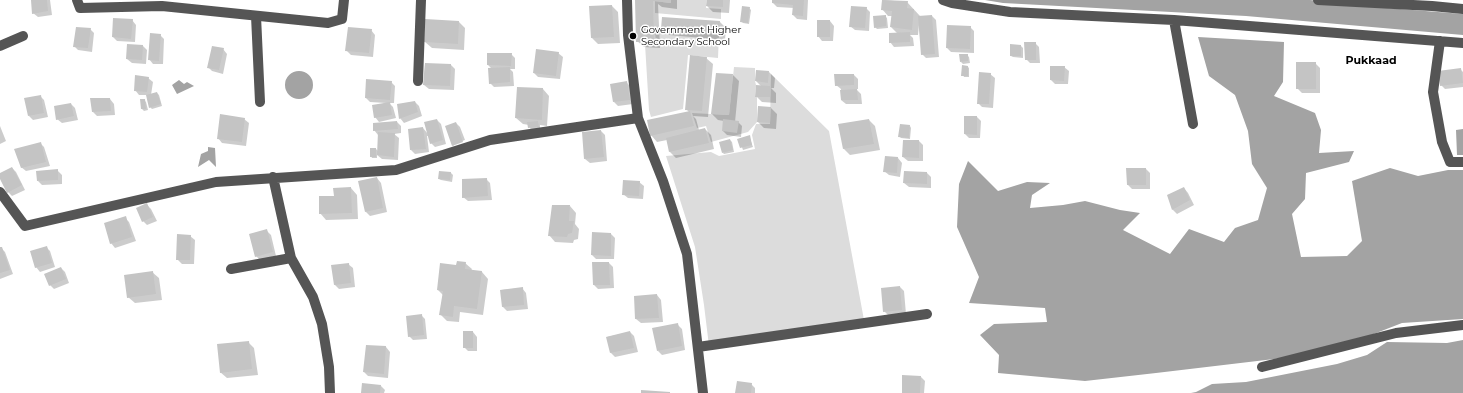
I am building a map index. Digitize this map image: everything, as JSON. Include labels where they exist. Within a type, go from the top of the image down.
[{"type":"street","points":[[77,0],[80,8],[162,6],[328,23],[342,19],[344,0]]},
{"type":"street","points":[[418,81],[421,0]]},
{"type":"street","points":[[627,0],[628,35],[638,118],[663,181],[687,254],[703,393]]},
{"type":"street","points":[[1318,0],[1463,9]]},
{"type":"street","points":[[950,1],[1010,12],[1174,20],[1463,43]]},
{"type":"street","points":[[256,16],[260,102]]},
{"type":"street","points":[[1174,20],[1193,124]]},
{"type":"street","points":[[0,46],[23,36]]},
{"type":"street","points":[[1440,41],[1433,92],[1442,142],[1450,162],[1463,162]]},
{"type":"street","points":[[0,192],[25,226],[216,182],[396,170],[490,140],[638,118]]},
{"type":"street","points":[[273,177],[291,258],[313,297],[322,324],[329,367],[330,393]]},
{"type":"street","points":[[231,269],[291,258]]},
{"type":"street","points":[[698,347],[927,314]]},
{"type":"street","points":[[1262,367],[1396,333],[1463,325]]},
{"type":"shaded area","points":[[671,0],[707,0],[706,8],[721,9],[721,19],[655,13],[655,1],[670,3]]},
{"type":"shaded area","points":[[985,0],[1310,0],[1463,14],[1463,35],[1246,16],[1003,3]]},
{"type":"shaded area","points":[[655,29],[719,34],[718,58],[688,55],[683,109],[651,117],[649,110],[645,44],[656,44]]},
{"type":"shaded area","points":[[1198,37],[1284,42],[1283,82],[1274,96],[1315,113],[1321,130],[1319,153],[1354,151],[1349,162],[1306,173],[1305,199],[1292,214],[1301,257],[1347,256],[1362,241],[1352,181],[1390,168],[1418,176],[1448,170],[1463,170],[1463,319],[1402,323],[1366,337],[1291,357],[1156,373],[1085,381],[998,373],[999,355],[980,335],[994,324],[1047,322],[1045,308],[969,303],[979,277],[957,227],[959,184],[968,161],[998,191],[1027,182],[1050,183],[1032,195],[1030,208],[1085,201],[1120,210],[1140,213],[1123,230],[1170,254],[1189,229],[1224,242],[1235,228],[1258,220],[1267,188],[1252,164],[1248,131],[1235,95],[1209,76]]},
{"type":"shaded area","points":[[734,67],[755,68],[757,122],[748,132],[711,142],[706,126],[697,128],[692,113],[729,115]]},
{"type":"shaded area","points":[[299,71],[309,75],[313,85],[309,95],[299,99],[289,95],[285,85],[289,75]]},
{"type":"shaded area","points":[[771,74],[829,131],[864,320],[709,346],[695,247],[666,156],[711,152],[719,156],[755,149],[752,135],[756,124],[770,124]]},
{"type":"shaded area","points":[[179,80],[184,84],[187,82],[194,86],[177,94],[172,85]]},
{"type":"shaded area","points":[[1463,129],[1463,155],[1457,155],[1456,130]]},
{"type":"shaded area","points":[[208,147],[215,148],[216,167],[209,160],[198,167],[201,154],[208,151]]},
{"type":"shaded area","points":[[1463,340],[1463,393],[1191,393],[1212,384],[1246,382],[1337,364],[1367,355],[1387,342],[1447,343]]},
{"type":"building","points":[[31,0],[47,0],[48,11],[32,14]]},
{"type":"building","points":[[635,0],[671,0],[671,3],[653,1],[654,42],[636,42]]},
{"type":"building","points":[[707,0],[723,0],[723,7],[706,6]]},
{"type":"building","points":[[772,0],[804,0],[803,16],[792,15],[793,5],[772,3]]},
{"type":"building","points":[[882,0],[908,1],[907,8],[914,9],[912,30],[890,27],[892,11],[881,10]]},
{"type":"building","points":[[612,5],[614,37],[591,38],[589,6]]},
{"type":"building","points":[[742,6],[750,7],[748,23],[740,22]]},
{"type":"building","points":[[851,6],[867,7],[865,28],[849,27]]},
{"type":"building","points":[[886,15],[886,26],[874,28],[873,16]]},
{"type":"building","points":[[932,15],[935,54],[921,55],[918,16]]},
{"type":"building","points":[[662,17],[720,21],[719,34],[661,29]]},
{"type":"building","points":[[113,18],[133,19],[131,39],[112,37]]},
{"type":"building","points":[[425,19],[459,21],[458,44],[424,42]]},
{"type":"building","points":[[817,20],[830,20],[830,37],[817,37]]},
{"type":"building","points":[[947,25],[971,26],[970,49],[946,48]]},
{"type":"building","points":[[76,27],[91,28],[88,48],[73,47]]},
{"type":"building","points":[[348,27],[372,29],[369,53],[345,51]]},
{"type":"building","points":[[910,32],[910,42],[889,43],[889,33]]},
{"type":"building","points":[[150,33],[161,34],[159,61],[148,60]]},
{"type":"building","points":[[1024,42],[1036,42],[1036,60],[1025,60]]},
{"type":"building","points":[[127,44],[143,45],[142,60],[126,59]]},
{"type":"building","points":[[1010,44],[1021,45],[1021,56],[1010,56]]},
{"type":"building","points":[[212,46],[224,48],[219,70],[207,68]]},
{"type":"building","points":[[536,49],[559,52],[556,76],[533,73]]},
{"type":"building","points":[[487,53],[512,53],[511,66],[487,65]]},
{"type":"building","points":[[959,54],[968,54],[968,61],[960,62]]},
{"type":"building","points":[[690,55],[707,57],[702,111],[685,110]]},
{"type":"building","points":[[1296,62],[1316,62],[1316,89],[1296,89]]},
{"type":"building","points":[[425,63],[451,64],[450,86],[423,85]]},
{"type":"building","points":[[962,65],[968,66],[968,76],[961,76]]},
{"type":"building","points":[[1050,66],[1065,66],[1064,81],[1050,80]]},
{"type":"building","points":[[510,67],[510,82],[489,84],[488,68]]},
{"type":"building","points":[[1461,68],[1463,83],[1440,86],[1438,71]]},
{"type":"building","points":[[756,70],[769,71],[768,83],[755,81]]},
{"type":"building","points":[[979,72],[991,73],[989,104],[977,104]]},
{"type":"building","points":[[716,73],[733,74],[729,115],[711,114]]},
{"type":"building","points":[[834,74],[854,74],[854,85],[835,86]]},
{"type":"building","points":[[135,75],[149,77],[147,92],[134,91]]},
{"type":"building","points":[[366,79],[392,81],[390,100],[365,98]]},
{"type":"building","points":[[627,81],[630,100],[613,102],[610,84]]},
{"type":"building","points":[[756,85],[770,86],[770,97],[755,97]]},
{"type":"building","points":[[517,87],[543,88],[542,120],[515,118]]},
{"type":"building","points":[[857,89],[858,100],[841,100],[840,90]]},
{"type":"building","points":[[157,92],[161,104],[149,108],[146,95]]},
{"type":"building","points":[[41,95],[44,113],[28,116],[24,98]]},
{"type":"building","points":[[90,98],[110,98],[111,111],[92,112]]},
{"type":"building","points":[[140,99],[145,99],[146,109],[141,109]]},
{"type":"building","points":[[415,101],[418,112],[399,119],[397,104]]},
{"type":"building","points":[[390,102],[392,115],[374,118],[372,105]]},
{"type":"building","points":[[71,103],[74,116],[56,120],[54,106]]},
{"type":"building","points":[[758,106],[771,107],[770,123],[757,122]]},
{"type":"building","points":[[690,111],[694,126],[650,136],[647,120]]},
{"type":"building","points":[[220,114],[245,118],[242,142],[217,139]]},
{"type":"building","points":[[964,116],[977,116],[977,135],[964,134]]},
{"type":"building","points":[[437,119],[443,140],[430,144],[424,122]]},
{"type":"building","points":[[723,119],[739,121],[737,133],[722,131]]},
{"type":"building","points":[[869,119],[874,144],[843,149],[838,124]]},
{"type":"building","points":[[397,121],[398,129],[373,131],[373,123]]},
{"type":"building","points":[[538,121],[539,127],[528,128],[527,122]]},
{"type":"building","points":[[456,122],[463,142],[452,146],[445,126]]},
{"type":"building","points":[[900,124],[910,125],[909,138],[898,137]]},
{"type":"building","points":[[423,127],[426,149],[410,150],[408,129]]},
{"type":"building","points":[[705,128],[709,143],[669,152],[666,138]]},
{"type":"building","points":[[601,130],[604,157],[584,159],[582,132]]},
{"type":"building","points":[[378,132],[395,133],[394,157],[377,155]]},
{"type":"building","points":[[750,135],[752,145],[740,148],[737,139]]},
{"type":"building","points":[[730,139],[733,150],[722,153],[719,142]]},
{"type":"building","points":[[903,140],[919,140],[919,158],[902,157]]},
{"type":"building","points":[[41,142],[46,162],[21,168],[14,149]]},
{"type":"building","points":[[370,148],[376,148],[376,157],[370,157]]},
{"type":"building","points":[[885,156],[898,157],[897,173],[883,172]]},
{"type":"building","points":[[12,167],[22,185],[7,193],[0,179],[0,173]]},
{"type":"building","points":[[1126,168],[1146,168],[1146,185],[1127,185]]},
{"type":"building","points":[[58,169],[58,180],[37,181],[36,171]]},
{"type":"building","points":[[439,171],[451,172],[450,180],[438,179]]},
{"type":"building","points":[[904,171],[927,172],[927,184],[903,183]]},
{"type":"building","points":[[377,177],[383,208],[365,212],[358,181]]},
{"type":"building","points":[[487,178],[488,196],[462,198],[462,179]]},
{"type":"building","points":[[623,180],[640,181],[639,196],[622,195]]},
{"type":"building","points":[[351,187],[352,213],[319,214],[319,196],[334,196],[333,188]]},
{"type":"building","points":[[1184,187],[1190,200],[1172,210],[1167,195]]},
{"type":"building","points":[[147,203],[153,217],[142,222],[136,208]]},
{"type":"building","points":[[552,205],[570,205],[569,221],[574,221],[572,233],[568,234],[567,237],[548,236]]},
{"type":"building","points":[[126,216],[132,237],[110,244],[104,223]]},
{"type":"building","points":[[267,229],[273,252],[255,257],[249,234]]},
{"type":"building","points":[[592,232],[611,233],[611,256],[591,255]]},
{"type":"building","points":[[177,234],[191,235],[190,260],[176,260]]},
{"type":"building","points":[[47,246],[52,263],[35,268],[30,251]]},
{"type":"building","points":[[0,247],[2,247],[10,270],[0,273]]},
{"type":"building","points":[[457,261],[466,262],[465,269],[482,271],[477,309],[454,306],[453,317],[439,315],[443,291],[437,290],[440,263],[456,265]]},
{"type":"building","points":[[592,262],[609,262],[610,285],[593,285]]},
{"type":"building","points":[[349,263],[351,283],[334,285],[331,265]]},
{"type":"building","points":[[61,267],[66,279],[49,286],[44,274]]},
{"type":"building","points":[[153,271],[156,294],[127,298],[124,275]]},
{"type":"building","points":[[900,286],[902,310],[883,312],[881,288]]},
{"type":"building","points":[[523,287],[524,305],[502,307],[500,290]]},
{"type":"building","points":[[657,294],[659,318],[635,319],[634,296]]},
{"type":"building","points":[[422,314],[424,335],[408,337],[406,316]]},
{"type":"building","points":[[678,323],[682,346],[657,351],[652,328]]},
{"type":"building","points":[[463,331],[473,331],[473,348],[463,348]]},
{"type":"building","points":[[630,331],[634,348],[610,353],[606,337]]},
{"type":"building","points":[[249,341],[252,369],[220,373],[217,344]]},
{"type":"building","points":[[366,345],[386,346],[384,374],[363,372]]},
{"type":"building","points":[[902,375],[921,376],[920,393],[902,393]]},
{"type":"building","points":[[737,381],[752,383],[751,393],[735,393]]},
{"type":"building","points":[[362,383],[381,385],[380,393],[361,393]]},
{"type":"building","points":[[641,390],[670,392],[670,393],[641,393]]},
{"type":"place","name":"Government Higher Secondary School","points":[[633,36]]},
{"type":"district","name":"Pukkaad","points":[[1371,61]]}]
